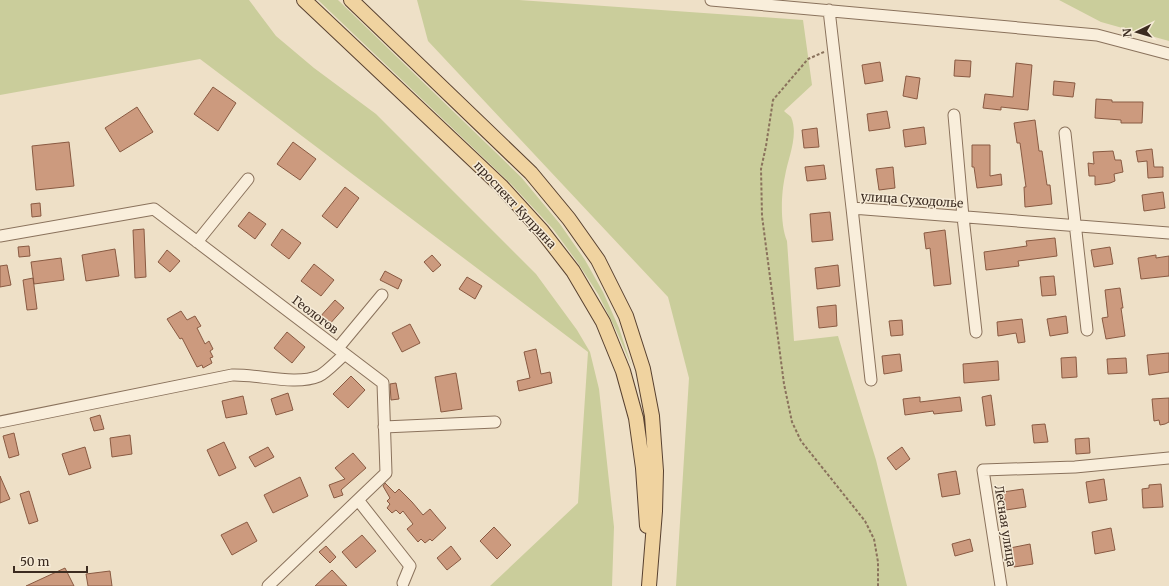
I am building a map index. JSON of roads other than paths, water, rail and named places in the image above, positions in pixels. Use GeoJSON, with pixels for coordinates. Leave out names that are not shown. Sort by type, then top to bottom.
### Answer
{"type":"FeatureCollection","features":[{"type":"Feature","properties":{"kind":"main road","name":"проспект Куприна"},"geometry":{"type":"LineString","coordinates":[[304,0],[501,186],[542,231],[573,271],[603,322],[623,370],[634,412],[643,468],[650,559]]}},
{"type":"Feature","properties":{"kind":"main road","name":"проспект Куприна"},"geometry":{"type":"LineString","coordinates":[[355,2],[531,173],[569,219],[598,260],[626,316],[643,368],[652,416],[656,471],[655,511],[649,586]]}},
{"type":"Feature","properties":{"kind":"street"},"geometry":{"type":"LineString","coordinates":[[711,0],[1097,35],[1169,54]]}},
{"type":"Feature","properties":{"kind":"street","name":"улица Суходолье"},"geometry":{"type":"LineString","coordinates":[[830,10],[852,208],[1169,232]]}},
{"type":"Feature","properties":{"kind":"street"},"geometry":{"type":"LineString","coordinates":[[954,115],[963,217],[976,332]]}},
{"type":"Feature","properties":{"kind":"street"},"geometry":{"type":"LineString","coordinates":[[1065,133],[1087,330]]}},
{"type":"Feature","properties":{"kind":"street"},"geometry":{"type":"LineString","coordinates":[[197,242],[248,179]]}},
{"type":"Feature","properties":{"kind":"street"},"geometry":{"type":"LineString","coordinates":[[852,208],[871,380]]}},
{"type":"Feature","properties":{"kind":"street","name":"Геологов"},"geometry":{"type":"LineString","coordinates":[[0,236],[154,209],[383,383],[386,473],[268,586]]}},
{"type":"Feature","properties":{"kind":"street"},"geometry":{"type":"LineString","coordinates":[[0,422],[232,375],[246,374],[299,380],[320,376],[341,351],[382,295]]}},
{"type":"Feature","properties":{"kind":"street"},"geometry":{"type":"LineString","coordinates":[[384,427],[495,422]]}},
{"type":"Feature","properties":{"kind":"street","name":"Лесная улица"},"geometry":{"type":"LineString","coordinates":[[1001,586],[983,470],[1075,467],[1169,458]]}},
{"type":"Feature","properties":{"kind":"street"},"geometry":{"type":"LineString","coordinates":[[358,500],[410,566],[403,583]]}}]}
